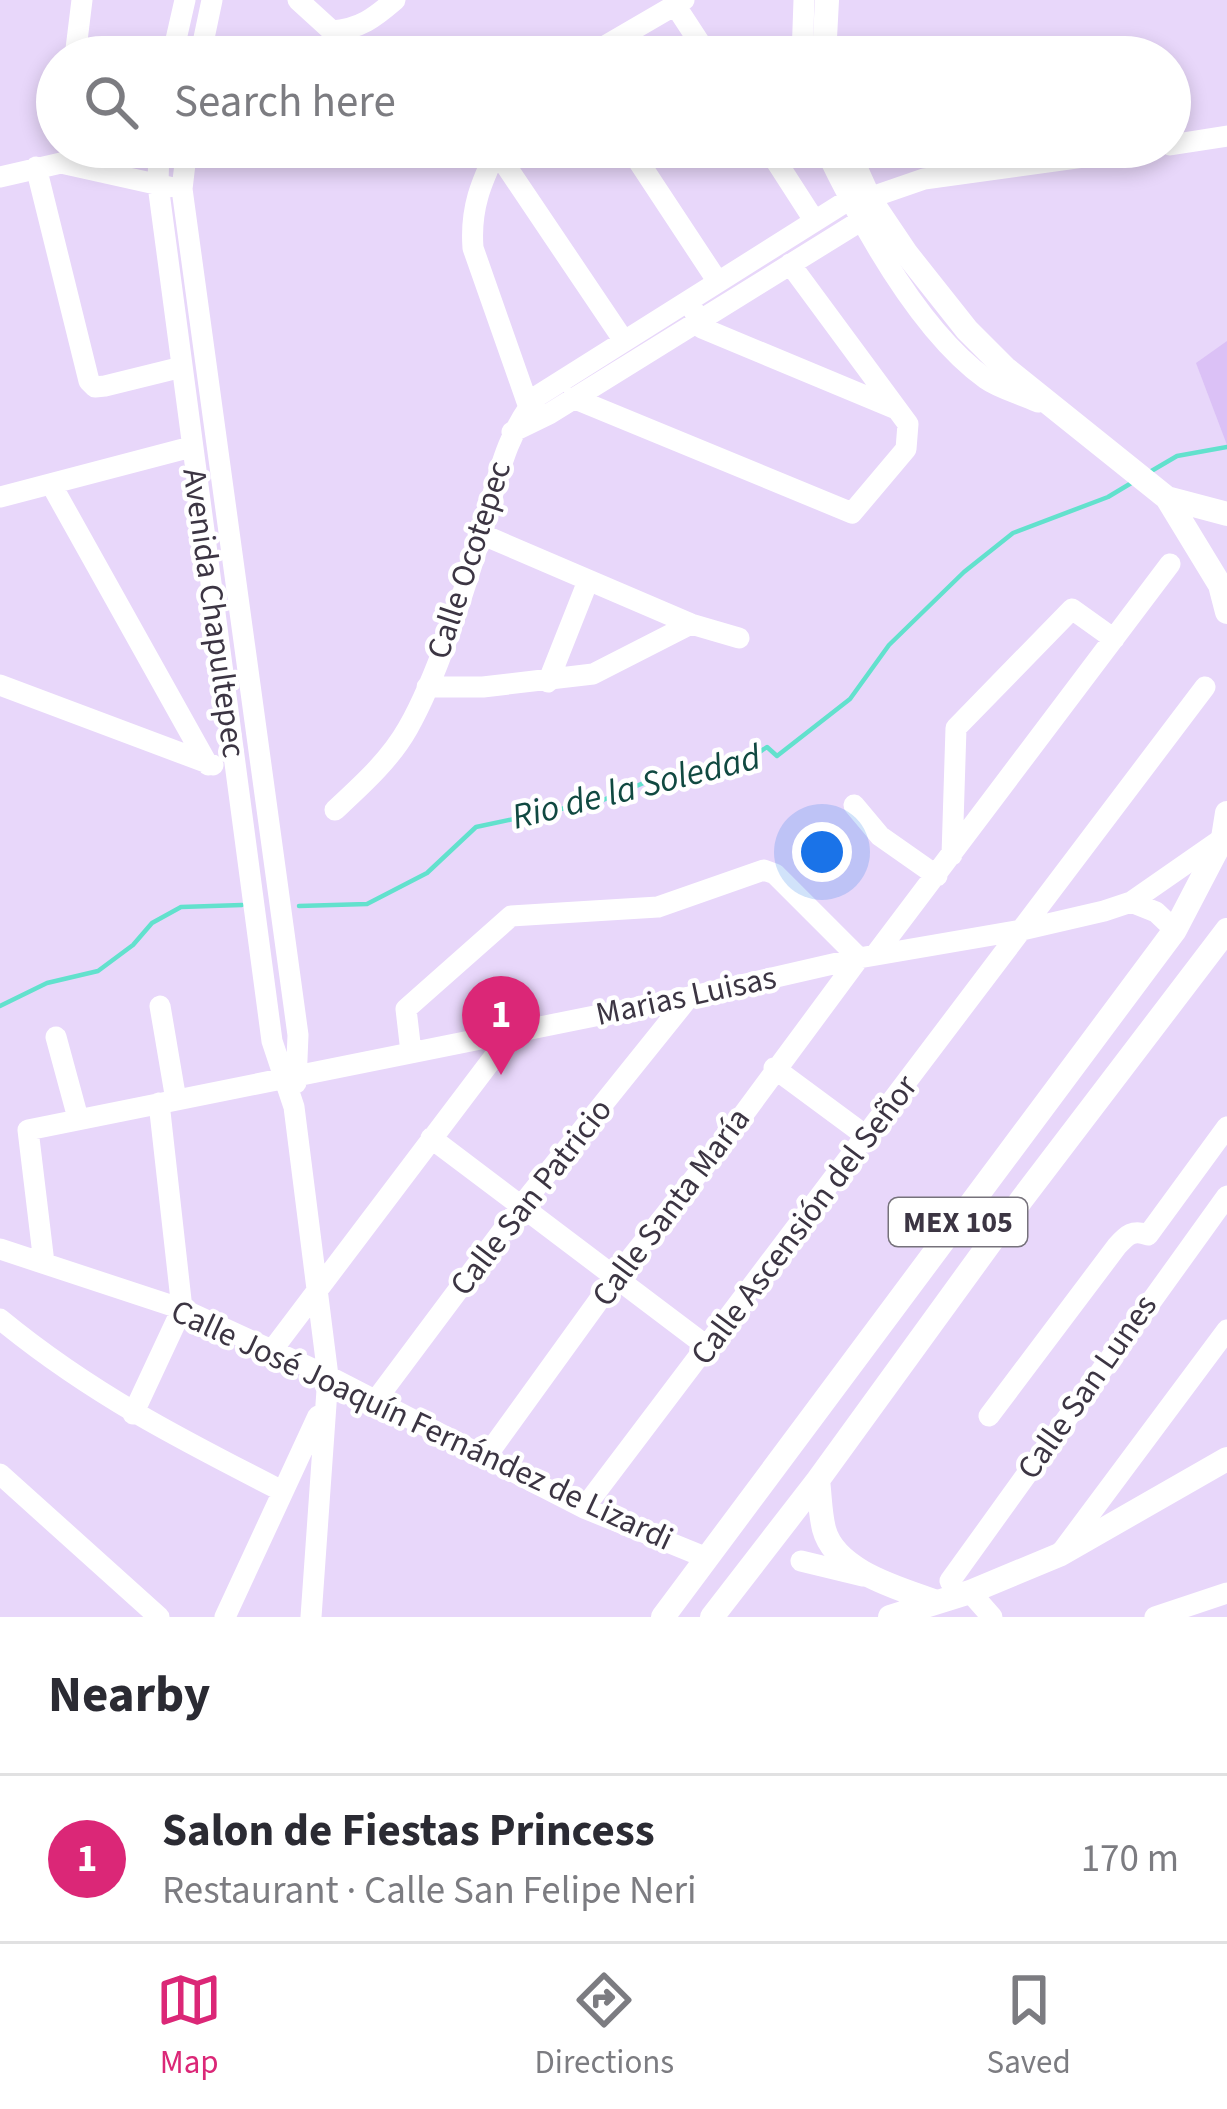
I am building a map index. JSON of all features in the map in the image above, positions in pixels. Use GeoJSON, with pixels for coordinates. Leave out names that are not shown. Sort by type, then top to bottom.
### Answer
{"type":"FeatureCollection","features":[{"type":"Feature","properties":{"kind":"main road"},"geometry":{"type":"LineString","coordinates":[[825,36],[827,0]]}},
{"type":"Feature","properties":{"kind":"main road"},"geometry":{"type":"LineString","coordinates":[[851,168],[860,206],[906,253],[967,330],[1086,435],[1161,493],[1220,585],[1227,611]]}},
{"type":"Feature","properties":{"kind":"main road"},"geometry":{"type":"LineString","coordinates":[[1161,493],[1227,514]]}},
{"type":"Feature","properties":{"kind":"main road","name":"MEX 105"},"geometry":{"type":"LineString","coordinates":[[663,1617],[1175,930],[1225,825]]}},
{"type":"Feature","properties":{"kind":"main road","name":"MEX 105"},"geometry":{"type":"LineString","coordinates":[[712,1617],[1227,930]]}},
{"type":"Feature","properties":{"kind":"main road"},"geometry":{"type":"LineString","coordinates":[[896,1616],[960,1586],[1059,1556],[1227,1460]]}},
{"type":"Feature","properties":{"kind":"main road"},"geometry":{"type":"LineString","coordinates":[[818,1480],[825,1534],[864,1576],[934,1601]]}},
{"type":"Feature","properties":{"kind":"street"},"geometry":{"type":"LineString","coordinates":[[78,36],[82,0]]}},
{"type":"Feature","properties":{"kind":"street"},"geometry":{"type":"LineString","coordinates":[[177,36],[185,0]]}},
{"type":"Feature","properties":{"kind":"street"},"geometry":{"type":"LineString","coordinates":[[204,36],[212,0]]}},
{"type":"Feature","properties":{"kind":"street"},"geometry":{"type":"LineString","coordinates":[[298,0],[332,31],[351,30],[370,21],[395,0]]}},
{"type":"Feature","properties":{"kind":"street"},"geometry":{"type":"LineString","coordinates":[[803,36],[804,0]]}},
{"type":"Feature","properties":{"kind":"street"},"geometry":{"type":"LineString","coordinates":[[622,36],[679,3],[697,36]]}},
{"type":"Feature","properties":{"kind":"street"},"geometry":{"type":"LineString","coordinates":[[1191,142],[1227,136]]}},
{"type":"Feature","properties":{"kind":"street"},"geometry":{"type":"LineString","coordinates":[[0,177],[36,167]]}},
{"type":"Feature","properties":{"kind":"street"},"geometry":{"type":"LineString","coordinates":[[36,168],[89,381],[95,387],[105,386],[182,367]]}},
{"type":"Feature","properties":{"kind":"street"},"geometry":{"type":"LineString","coordinates":[[104,168],[182,189]]}},
{"type":"Feature","properties":{"kind":"street","name":"Avenida Chapultepec"},"geometry":{"type":"LineString","coordinates":[[158,168],[191,447],[272,1041],[290,1075]]}},
{"type":"Feature","properties":{"kind":"street","name":"Avenida Chapultepec"},"geometry":{"type":"LineString","coordinates":[[184,168],[182,189],[298,1035],[290,1075]]}},
{"type":"Feature","properties":{"kind":"street"},"geometry":{"type":"LineString","coordinates":[[488,168],[476,192],[473,248],[531,414]]}},
{"type":"Feature","properties":{"kind":"street"},"geometry":{"type":"LineString","coordinates":[[510,168],[624,340]]}},
{"type":"Feature","properties":{"kind":"street"},"geometry":{"type":"LineString","coordinates":[[643,168],[718,281]]}},
{"type":"Feature","properties":{"kind":"street"},"geometry":{"type":"LineString","coordinates":[[781,168],[814,220]]}},
{"type":"Feature","properties":{"kind":"street"},"geometry":{"type":"LineString","coordinates":[[837,168],[860,206]]}},
{"type":"Feature","properties":{"kind":"street"},"geometry":{"type":"LineString","coordinates":[[947,176],[954,168]]}},
{"type":"Feature","properties":{"kind":"street"},"geometry":{"type":"LineString","coordinates":[[531,414],[573,398],[693,310],[718,281],[814,220],[924,179],[993,168]]}},
{"type":"Feature","properties":{"kind":"street"},"geometry":{"type":"LineString","coordinates":[[531,414],[538,395],[624,340],[790,264],[860,206]]}},
{"type":"Feature","properties":{"kind":"street"},"geometry":{"type":"LineString","coordinates":[[573,398],[852,513],[906,449],[908,424],[790,264]]}},
{"type":"Feature","properties":{"kind":"street"},"geometry":{"type":"LineString","coordinates":[[693,310],[702,328],[894,409]]}},
{"type":"Feature","properties":{"kind":"street","name":"Calle Ocotepec"},"geometry":{"type":"LineString","coordinates":[[335,810],[375,774],[407,729],[427,687],[512,432],[531,414]]}},
{"type":"Feature","properties":{"kind":"street"},"geometry":{"type":"LineString","coordinates":[[0,497],[191,447]]}},
{"type":"Feature","properties":{"kind":"street"},"geometry":{"type":"LineString","coordinates":[[51,484],[208,764]]}},
{"type":"Feature","properties":{"kind":"street"},"geometry":{"type":"LineString","coordinates":[[481,534],[691,624],[739,638]]}},
{"type":"Feature","properties":{"kind":"street","name":"Calle Santa María"},"geometry":{"type":"LineString","coordinates":[[485,1458],[774,1068],[937,877],[1170,564]]}},
{"type":"Feature","properties":{"kind":"street"},"geometry":{"type":"LineString","coordinates":[[548,682],[588,581]]}},
{"type":"Feature","properties":{"kind":"street"},"geometry":{"type":"LineString","coordinates":[[952,856],[956,728],[1072,609],[1114,639]]}},
{"type":"Feature","properties":{"kind":"street"},"geometry":{"type":"LineString","coordinates":[[427,687],[548,682],[593,674],[691,624]]}},
{"type":"Feature","properties":{"kind":"street"},"geometry":{"type":"LineString","coordinates":[[0,685],[208,764],[260,770]]}},
{"type":"Feature","properties":{"kind":"street","name":"Calle Ascensión del Señor"},"geometry":{"type":"LineString","coordinates":[[584,1508],[1205,687]]}},
{"type":"Feature","properties":{"kind":"street"},"geometry":{"type":"LineString","coordinates":[[854,805],[880,836],[937,877]]}},
{"type":"Feature","properties":{"kind":"street","name":"Marias Luisas"},"geometry":{"type":"LineString","coordinates":[[44,1263],[28,1130],[689,998],[867,956],[1022,930],[1131,902],[1225,825]]}},
{"type":"Feature","properties":{"kind":"street"},"geometry":{"type":"LineString","coordinates":[[412,1052],[406,1009],[511,916],[658,907],[764,870],[775,874],[867,956]]}},
{"type":"Feature","properties":{"kind":"street"},"geometry":{"type":"LineString","coordinates":[[1131,902],[1156,912],[1175,930]]}},
{"type":"Feature","properties":{"kind":"street","name":"Calle San Patricio"},"geometry":{"type":"LineString","coordinates":[[376,1400],[520,1206],[689,998]]}},
{"type":"Feature","properties":{"kind":"street"},"geometry":{"type":"LineString","coordinates":[[133,1414],[182,1309],[160,1006]]}},
{"type":"Feature","properties":{"kind":"street"},"geometry":{"type":"LineString","coordinates":[[273,1349],[512,1033]]}},
{"type":"Feature","properties":{"kind":"street"},"geometry":{"type":"LineString","coordinates":[[56,1037],[78,1118]]}},
{"type":"Feature","properties":{"kind":"street"},"geometry":{"type":"LineString","coordinates":[[774,1068],[866,1136]]}},
{"type":"Feature","properties":{"kind":"street"},"geometry":{"type":"LineString","coordinates":[[290,1075],[328,1376],[311,1617]]}},
{"type":"Feature","properties":{"kind":"street"},"geometry":{"type":"LineString","coordinates":[[1148,1235],[1227,1127]]}},
{"type":"Feature","properties":{"kind":"street"},"geometry":{"type":"LineString","coordinates":[[430,1138],[709,1348]]}},
{"type":"Feature","properties":{"kind":"street","name":"Calle San Lunes"},"geometry":{"type":"LineString","coordinates":[[960,1586],[1179,1259],[1227,1196]]}},
{"type":"Feature","properties":{"kind":"street"},"geometry":{"type":"LineString","coordinates":[[989,1416],[1127,1235],[1138,1231],[1148,1235],[1179,1259]]}},
{"type":"Feature","properties":{"kind":"street","name":"Calle José Joaquín Fernández de Lizardi"},"geometry":{"type":"LineString","coordinates":[[0,1250],[182,1309],[328,1376],[584,1508],[707,1558]]}},
{"type":"Feature","properties":{"kind":"street"},"geometry":{"type":"LineString","coordinates":[[0,1319],[51,1361],[133,1414],[283,1492]]}},
{"type":"Feature","properties":{"kind":"street"},"geometry":{"type":"LineString","coordinates":[[1059,1556],[1227,1330]]}},
{"type":"Feature","properties":{"kind":"street"},"geometry":{"type":"LineString","coordinates":[[225,1617],[324,1404]]}},
{"type":"Feature","properties":{"kind":"street"},"geometry":{"type":"LineString","coordinates":[[0,1474],[159,1617]]}},
{"type":"Feature","properties":{"kind":"street"},"geometry":{"type":"LineString","coordinates":[[801,1561],[864,1576]]}},
{"type":"Feature","properties":{"kind":"street"},"geometry":{"type":"LineString","coordinates":[[960,1586],[992,1617]]}},
{"type":"Feature","properties":{"kind":"street"},"geometry":{"type":"LineString","coordinates":[[1155,1617],[1217,1604]]}},
{"type":"Feature","properties":{"kind":"shaded area"},"geometry":{"type":"Polygon","coordinates":[[[1227,341],[1227,445],[1196,363],[1227,341]]]}},
{"type":"Feature","properties":{"kind":"waterway"},"geometry":{"type":"LineString","coordinates":[[1148,473],[1177,456],[1227,447]]}},
{"type":"Feature","properties":{"kind":"waterway","name":"Rio de la Soledad"},"geometry":{"type":"LineString","coordinates":[[299,906],[367,904],[427,873],[476,827],[603,800],[665,774],[737,767],[767,747],[777,756],[850,699],[889,645],[964,572],[1013,533],[1108,497],[1133,482]]}},
{"type":"Feature","properties":{"kind":"waterway"},"geometry":{"type":"LineString","coordinates":[[0,1006],[47,983],[98,971],[133,945],[152,923],[181,907],[242,905]]}},
{"type":"Feature","properties":{"kind":"place","name":"Salon de Fiestas Princess"},"geometry":{"type":"Point","coordinates":[501,1075]}}]}
